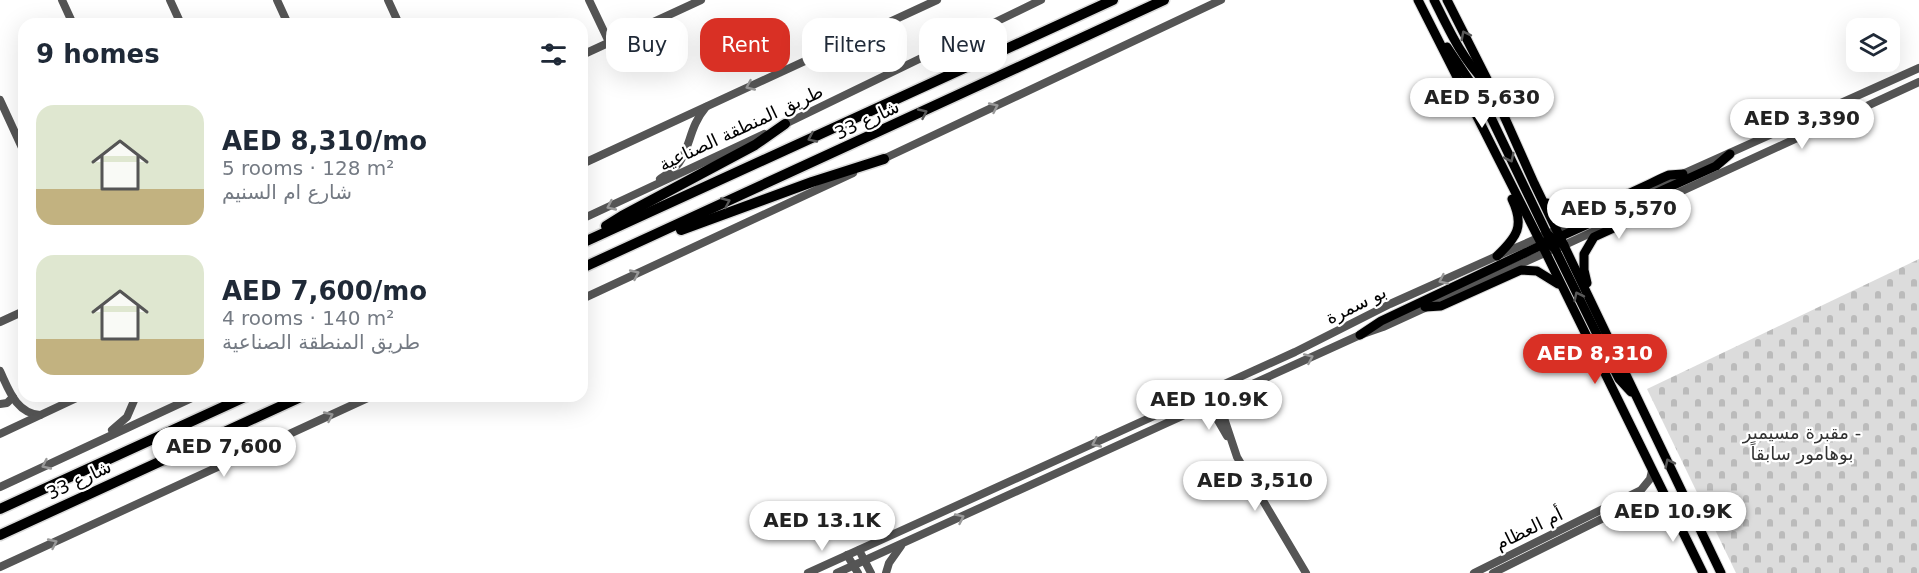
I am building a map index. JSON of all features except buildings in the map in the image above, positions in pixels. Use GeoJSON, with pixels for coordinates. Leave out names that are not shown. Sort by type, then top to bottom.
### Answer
{"type":"FeatureCollection","features":[{"type":"Feature","properties":{"kind":"highway","name":"شارع 33"},"geometry":{"type":"LineString","coordinates":[[588,240],[1113,0]]}},
{"type":"Feature","properties":{"kind":"highway","name":"شارع 33"},"geometry":{"type":"LineString","coordinates":[[588,265],[1164,0]]}},
{"type":"Feature","properties":{"kind":"highway"},"geometry":{"type":"LineString","coordinates":[[588,240],[622,216],[755,145],[785,124]]}},
{"type":"Feature","properties":{"kind":"highway"},"geometry":{"type":"LineString","coordinates":[[635,244],[884,159]]}},
{"type":"Feature","properties":{"kind":"highway","name":"شارع 33"},"geometry":{"type":"LineString","coordinates":[[0,507],[234,402]]}},
{"type":"Feature","properties":{"kind":"highway","name":"شارع 33"},"geometry":{"type":"LineString","coordinates":[[3,534],[290,402]]}},
{"type":"Feature","properties":{"kind":"main road"},"geometry":{"type":"LineString","coordinates":[[1418,0],[1494,150],[1592,302],[1721,573]]}},
{"type":"Feature","properties":{"kind":"main road"},"geometry":{"type":"LineString","coordinates":[[1434,0],[1470,66],[1492,89]]}},
{"type":"Feature","properties":{"kind":"main road"},"geometry":{"type":"LineString","coordinates":[[1449,2],[1492,89],[1534,183],[1562,287],[1703,573]]}},
{"type":"Feature","properties":{"kind":"main road"},"geometry":{"type":"LineString","coordinates":[[1427,18],[1483,101],[1619,379],[1639,400]]}},
{"type":"Feature","properties":{"kind":"main road"},"geometry":{"type":"LineString","coordinates":[[1494,150],[1499,172],[1516,207],[1520,225],[1512,241],[1497,256]]}},
{"type":"Feature","properties":{"kind":"main road"},"geometry":{"type":"LineString","coordinates":[[1360,334],[1381,321],[1716,166],[1730,154]]}},
{"type":"Feature","properties":{"kind":"main road"},"geometry":{"type":"LineString","coordinates":[[1534,183],[1548,205],[1556,211],[1569,214],[1581,213],[1669,175],[1683,174]]}},
{"type":"Feature","properties":{"kind":"main road"},"geometry":{"type":"LineString","coordinates":[[1592,302],[1583,261],[1589,243],[1599,234],[1662,206],[1674,195]]}},
{"type":"Feature","properties":{"kind":"main road"},"geometry":{"type":"LineString","coordinates":[[1425,307],[1441,306],[1521,270],[1537,271],[1562,287]]}},
{"type":"Feature","properties":{"kind":"street"},"geometry":{"type":"LineString","coordinates":[[62,0],[70,18]]}},
{"type":"Feature","properties":{"kind":"street"},"geometry":{"type":"LineString","coordinates":[[170,0],[178,18]]}},
{"type":"Feature","properties":{"kind":"street"},"geometry":{"type":"LineString","coordinates":[[277,0],[285,18]]}},
{"type":"Feature","properties":{"kind":"street"},"geometry":{"type":"LineString","coordinates":[[388,0],[396,18]]}},
{"type":"Feature","properties":{"kind":"street"},"geometry":{"type":"LineString","coordinates":[[589,0],[606,36]]}},
{"type":"Feature","properties":{"kind":"street"},"geometry":{"type":"LineString","coordinates":[[662,18],[701,0]]}},
{"type":"Feature","properties":{"kind":"street","name":"طريق المنطقة الصناعية"},"geometry":{"type":"LineString","coordinates":[[588,161],[937,0]]}},
{"type":"Feature","properties":{"kind":"street","name":"طريق المنطقة الصناعية"},"geometry":{"type":"LineString","coordinates":[[588,216],[1041,0]]}},
{"type":"Feature","properties":{"kind":"street"},"geometry":{"type":"LineString","coordinates":[[588,296],[1221,0]]}},
{"type":"Feature","properties":{"kind":"street"},"geometry":{"type":"LineString","coordinates":[[588,52],[606,43]]}},
{"type":"Feature","properties":{"kind":"street","name":"بو سمرة"},"geometry":{"type":"LineString","coordinates":[[837,573],[856,569],[864,561],[1360,334],[1383,327],[1683,174],[1919,68]]}},
{"type":"Feature","properties":{"kind":"street","name":"بو سمرة"},"geometry":{"type":"LineString","coordinates":[[808,573],[1295,351],[1390,304],[1497,256],[1551,241],[1674,195],[1919,82]]}},
{"type":"Feature","properties":{"kind":"street"},"geometry":{"type":"LineString","coordinates":[[0,100],[18,139]]}},
{"type":"Feature","properties":{"kind":"street"},"geometry":{"type":"LineString","coordinates":[[639,193],[673,170],[680,161],[692,129],[709,104]]}},
{"type":"Feature","properties":{"kind":"street"},"geometry":{"type":"LineString","coordinates":[[0,322],[18,314]]}},
{"type":"Feature","properties":{"kind":"street"},"geometry":{"type":"LineString","coordinates":[[0,371],[21,408],[42,415]]}},
{"type":"Feature","properties":{"kind":"street"},"geometry":{"type":"LineString","coordinates":[[1227,395],[1222,412],[1237,457],[1306,573]]}},
{"type":"Feature","properties":{"kind":"street"},"geometry":{"type":"LineString","coordinates":[[0,404],[7,403],[13,397]]}},
{"type":"Feature","properties":{"kind":"street"},"geometry":{"type":"LineString","coordinates":[[0,434],[69,402]]}},
{"type":"Feature","properties":{"kind":"street"},"geometry":{"type":"LineString","coordinates":[[87,446],[123,422],[130,413],[134,402]]}},
{"type":"Feature","properties":{"kind":"street"},"geometry":{"type":"LineString","coordinates":[[2,486],[183,402]]}},
{"type":"Feature","properties":{"kind":"street"},"geometry":{"type":"LineString","coordinates":[[0,567],[359,402]]}},
{"type":"Feature","properties":{"kind":"street"},"geometry":{"type":"LineString","coordinates":[[1200,408],[1216,417],[1230,439]]}},
{"type":"Feature","properties":{"kind":"street","name":"أم العظام"},"geometry":{"type":"LineString","coordinates":[[1474,573],[1641,490],[1650,479],[1652,471]]}},
{"type":"Feature","properties":{"kind":"street","name":"أم العظام"},"geometry":{"type":"LineString","coordinates":[[1493,573],[1644,498],[1654,497],[1667,501]]}},
{"type":"Feature","properties":{"kind":"street"},"geometry":{"type":"LineString","coordinates":[[886,573],[894,554],[906,542]]}},
{"type":"Feature","properties":{"kind":"street"},"geometry":{"type":"LineString","coordinates":[[858,550],[871,573]]}},
{"type":"Feature","properties":{"kind":"street"},"geometry":{"type":"LineString","coordinates":[[847,555],[856,569]]}},
{"type":"Feature","properties":{"kind":"green space","name":"مقبرة مسيمير - بوهامور سابقاً"},"geometry":{"type":"Polygon","coordinates":[[[1919,259],[1919,573],[1736,573],[1647,389],[1919,259]]]}}]}
